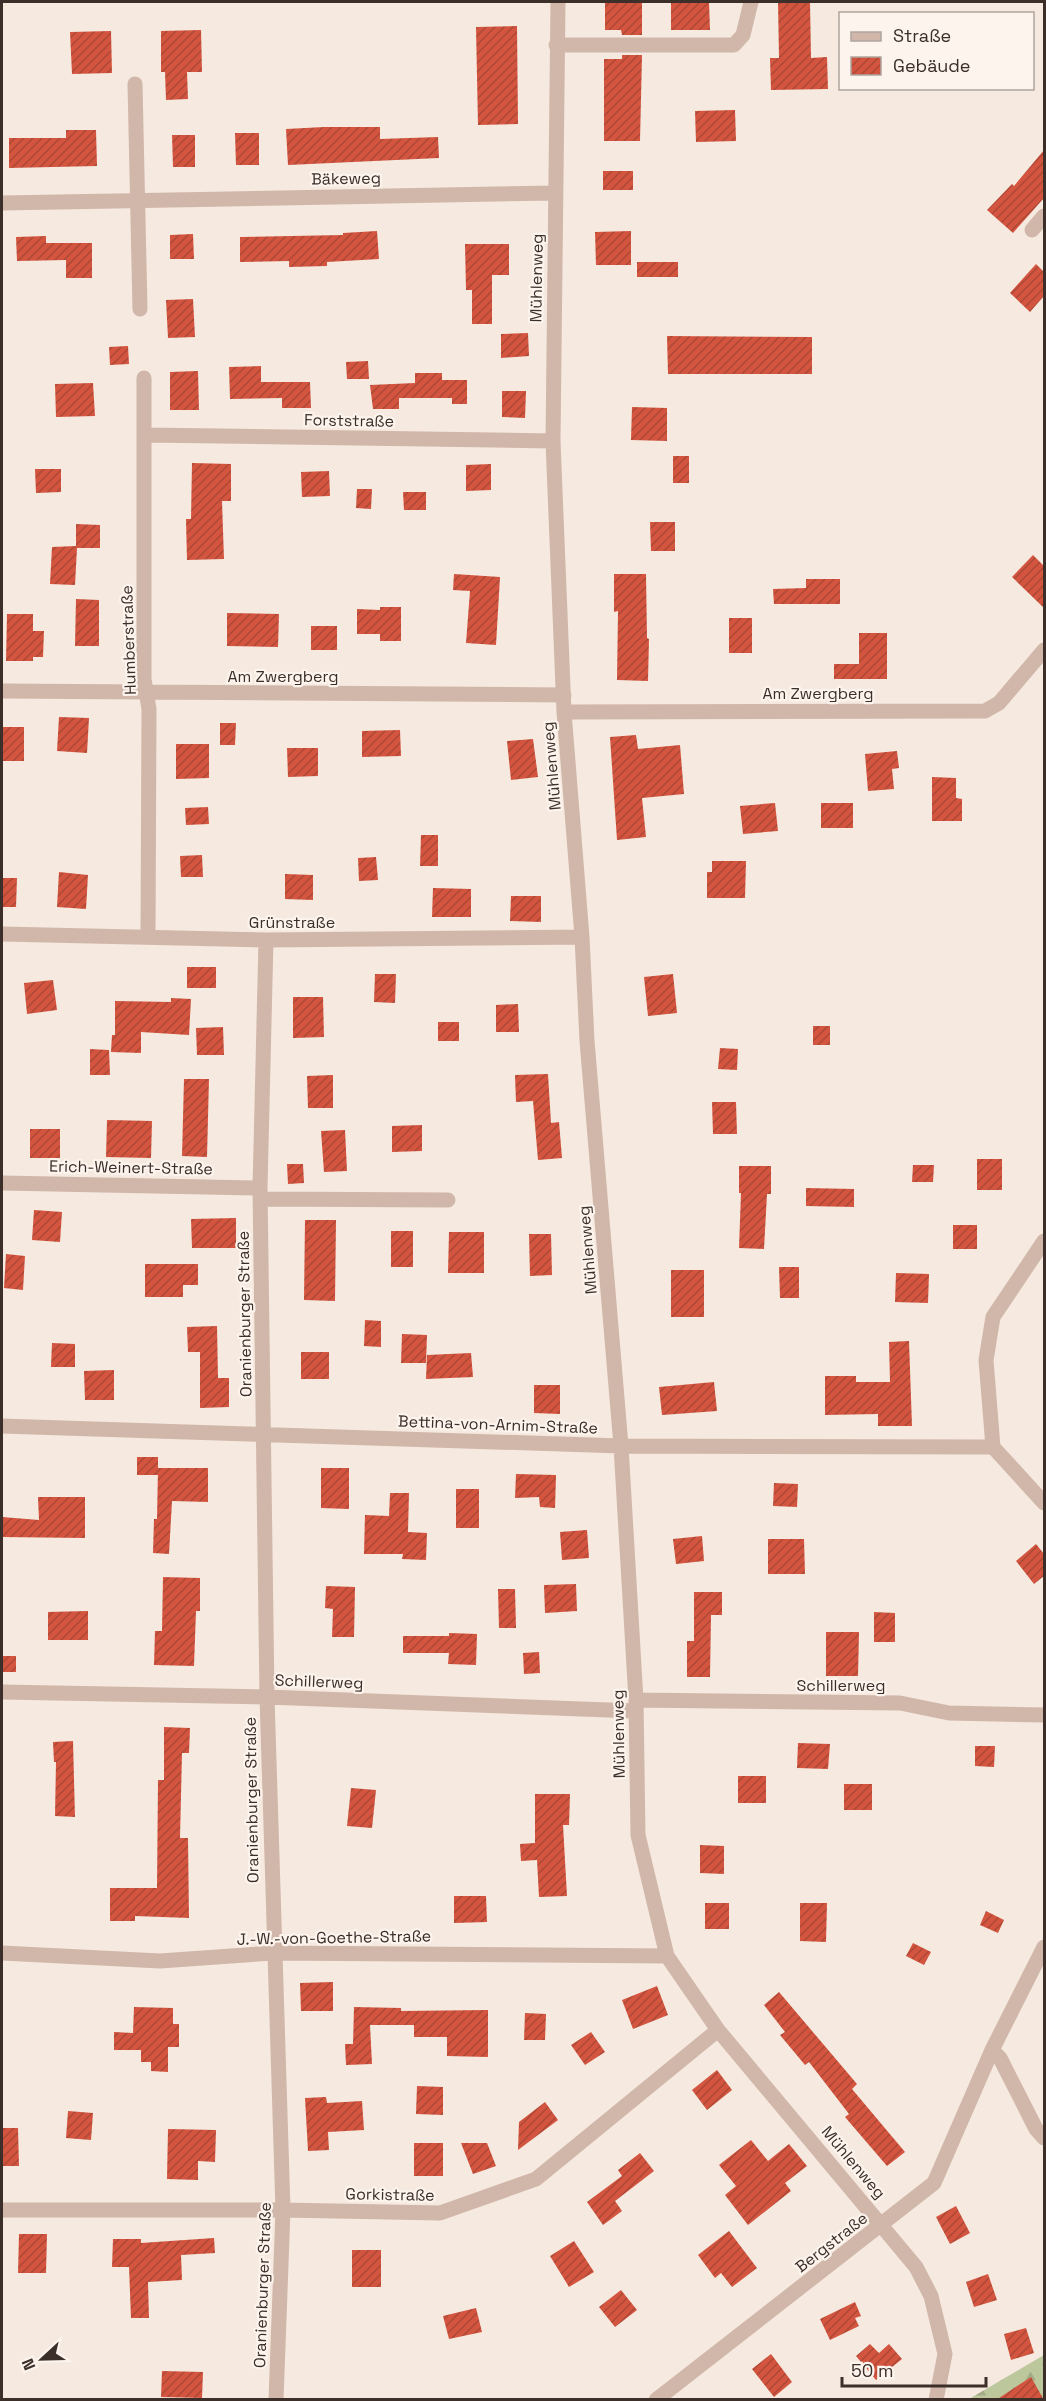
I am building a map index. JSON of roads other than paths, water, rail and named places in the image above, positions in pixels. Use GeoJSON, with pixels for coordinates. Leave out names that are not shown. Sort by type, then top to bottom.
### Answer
{"type":"FeatureCollection","features":[{"type":"Feature","properties":{"kind":"street","name":"Mühlenweg"},"geometry":{"type":"LineString","coordinates":[[558,2],[553,441],[564,712],[582,938],[587,1041],[621,1446],[636,1706],[638,1835],[667,1956],[718,2030],[883,2224],[916,2267],[932,2296],[945,2354],[936,2400]]}},
{"type":"Feature","properties":{"kind":"street"},"geometry":{"type":"LineString","coordinates":[[556,45],[734,45],[743,35],[751,2]]}},
{"type":"Feature","properties":{"kind":"street"},"geometry":{"type":"LineString","coordinates":[[135,84],[140,309]]}},
{"type":"Feature","properties":{"kind":"street","name":"Bäkeweg"},"geometry":{"type":"LineString","coordinates":[[2,203],[555,193]]}},
{"type":"Feature","properties":{"kind":"street"},"geometry":{"type":"LineString","coordinates":[[1032,230],[1044,216]]}},
{"type":"Feature","properties":{"kind":"street","name":"Humberstraße"},"geometry":{"type":"LineString","coordinates":[[144,378],[146,435],[144,679],[149,709],[147,936]]}},
{"type":"Feature","properties":{"kind":"street","name":"Forststraße"},"geometry":{"type":"LineString","coordinates":[[146,435],[553,441]]}},
{"type":"Feature","properties":{"kind":"street","name":"Am Zwergberg"},"geometry":{"type":"LineString","coordinates":[[564,712],[985,711],[999,703],[1044,650]]}},
{"type":"Feature","properties":{"kind":"street","name":"Am Zwergberg"},"geometry":{"type":"LineString","coordinates":[[2,691],[147,694],[564,695]]}},
{"type":"Feature","properties":{"kind":"street","name":"Grünstraße"},"geometry":{"type":"LineString","coordinates":[[2,934],[266,940],[582,938]]}},
{"type":"Feature","properties":{"kind":"street","name":"Oranienburger Straße"},"geometry":{"type":"LineString","coordinates":[[266,940],[260,1193],[263,1436],[273,1953],[283,2210],[276,2400]]}},
{"type":"Feature","properties":{"kind":"street","name":"Erich-Weinert-Straße"},"geometry":{"type":"LineString","coordinates":[[2,1182],[260,1193]]}},
{"type":"Feature","properties":{"kind":"street"},"geometry":{"type":"LineString","coordinates":[[260,1193],[448,1200]]}},
{"type":"Feature","properties":{"kind":"street"},"geometry":{"type":"LineString","coordinates":[[1044,1241],[993,1317],[986,1360],[993,1447],[1044,1503]]}},
{"type":"Feature","properties":{"kind":"street","name":"Bettina-von-Arnim-Straße"},"geometry":{"type":"LineString","coordinates":[[2,1426],[621,1446],[993,1447]]}},
{"type":"Feature","properties":{"kind":"street","name":"Schillerweg"},"geometry":{"type":"LineString","coordinates":[[2,1692],[636,1706],[900,1703],[949,1713],[1044,1715]]}},
{"type":"Feature","properties":{"kind":"street","name":"Bergstraße"},"geometry":{"type":"LineString","coordinates":[[656,2400],[934,2183],[992,2050],[1044,1947]]}},
{"type":"Feature","properties":{"kind":"street","name":"J.-W.-von-Goethe-Straße"},"geometry":{"type":"LineString","coordinates":[[2,1953],[159,1961],[273,1953],[667,1956]]}},
{"type":"Feature","properties":{"kind":"street","name":"Gorkistraße"},"geometry":{"type":"LineString","coordinates":[[2,2210],[283,2210],[440,2213],[536,2179],[718,2030]]}},
{"type":"Feature","properties":{"kind":"street"},"geometry":{"type":"LineString","coordinates":[[992,2050],[1000,2058],[1036,2128],[1044,2138]]}}]}
